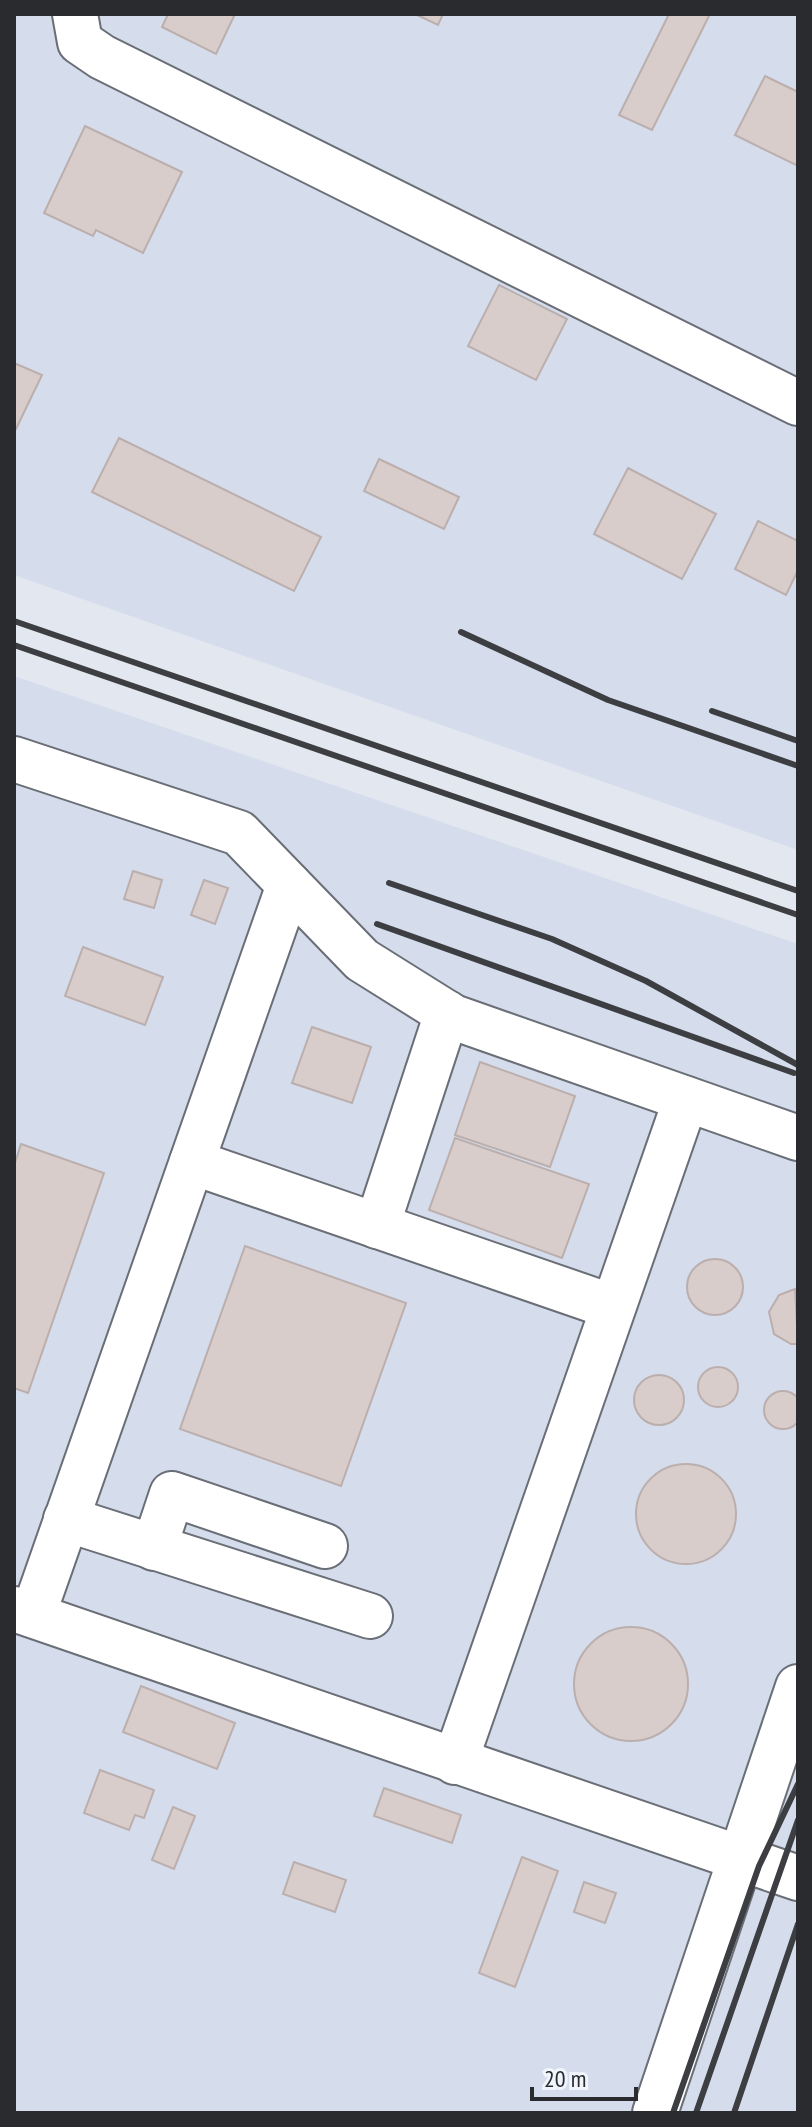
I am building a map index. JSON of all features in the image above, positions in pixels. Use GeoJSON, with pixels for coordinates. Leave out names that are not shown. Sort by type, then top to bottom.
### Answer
{"type":"FeatureCollection","features":[{"type":"Feature","properties":{"kind":"lane"},"geometry":{"type":"LineString","coordinates":[[75,14],[80,42],[102,57],[798,403]]}},
{"type":"Feature","properties":{"kind":"lane"},"geometry":{"type":"LineString","coordinates":[[14,759],[239,833],[362,960],[447,1013],[798,1138]]}},
{"type":"Feature","properties":{"kind":"lane"},"geometry":{"type":"LineString","coordinates":[[289,885],[66,1519],[24,1612],[798,1878]]}},
{"type":"Feature","properties":{"kind":"lane"},"geometry":{"type":"LineString","coordinates":[[377,1226],[447,1013]]}},
{"type":"Feature","properties":{"kind":"lane"},"geometry":{"type":"LineString","coordinates":[[455,1762],[686,1099]]}},
{"type":"Feature","properties":{"kind":"lane"},"geometry":{"type":"LineString","coordinates":[[192,1162],[613,1307]]}},
{"type":"Feature","properties":{"kind":"lane"},"geometry":{"type":"LineString","coordinates":[[154,1548],[172,1494],[325,1546]]}},
{"type":"Feature","properties":{"kind":"lane"},"geometry":{"type":"LineString","coordinates":[[66,1519],[370,1616]]}},
{"type":"Feature","properties":{"kind":"lane"},"geometry":{"type":"LineString","coordinates":[[655,2113],[798,1687]]}},
{"type":"Feature","properties":{"kind":"shaded area"},"geometry":{"type":"Polygon","coordinates":[[[14,14],[798,14],[798,850],[14,575],[14,14]]]}},
{"type":"Feature","properties":{"kind":"shaded area"},"geometry":{"type":"Polygon","coordinates":[[[14,676],[798,944],[798,2113],[14,2113],[14,676]]]}},
{"type":"Feature","properties":{"kind":"building"},"geometry":{"type":"Polygon","coordinates":[[[168,14],[235,14],[216,54],[162,27],[168,14]]]}},
{"type":"Feature","properties":{"kind":"building"},"geometry":{"type":"Polygon","coordinates":[[[415,14],[443,14],[438,25],[415,14]]]}},
{"type":"Feature","properties":{"kind":"building"},"geometry":{"type":"Polygon","coordinates":[[[669,14],[710,14],[652,130],[619,115],[669,14]]]}},
{"type":"Feature","properties":{"kind":"building"},"geometry":{"type":"Polygon","coordinates":[[[765,76],[798,92],[798,166],[735,135],[765,76]]]}},
{"type":"Feature","properties":{"kind":"building"},"geometry":{"type":"Polygon","coordinates":[[[85,126],[182,172],[143,253],[96,230],[93,236],[44,213],[85,126]]]}},
{"type":"Feature","properties":{"kind":"building"},"geometry":{"type":"Polygon","coordinates":[[[499,285],[567,319],[536,380],[468,346],[499,285]]]}},
{"type":"Feature","properties":{"kind":"building"},"geometry":{"type":"Polygon","coordinates":[[[14,363],[42,375],[14,433],[14,363]]]}},
{"type":"Feature","properties":{"kind":"building"},"geometry":{"type":"Polygon","coordinates":[[[119,438],[321,537],[294,591],[92,492],[119,438]]]}},
{"type":"Feature","properties":{"kind":"building"},"geometry":{"type":"Polygon","coordinates":[[[379,459],[459,497],[444,529],[364,491],[379,459]]]}},
{"type":"Feature","properties":{"kind":"building"},"geometry":{"type":"Polygon","coordinates":[[[628,468],[716,514],[682,579],[594,534],[628,468]]]}},
{"type":"Feature","properties":{"kind":"building"},"geometry":{"type":"Polygon","coordinates":[[[758,521],[798,541],[798,570],[786,595],[735,569],[758,521]]]}},
{"type":"Feature","properties":{"kind":"building"},"geometry":{"type":"Polygon","coordinates":[[[133,871],[162,880],[154,908],[124,899],[133,871]]]}},
{"type":"Feature","properties":{"kind":"building"},"geometry":{"type":"Polygon","coordinates":[[[204,880],[228,888],[215,924],[191,915],[204,880]]]}},
{"type":"Feature","properties":{"kind":"building"},"geometry":{"type":"Polygon","coordinates":[[[83,947],[163,977],[145,1025],[65,996],[83,947]]]}},
{"type":"Feature","properties":{"kind":"building"},"geometry":{"type":"Polygon","coordinates":[[[312,1027],[371,1047],[352,1103],[292,1083],[312,1027]]]}},
{"type":"Feature","properties":{"kind":"building"},"geometry":{"type":"Polygon","coordinates":[[[480,1062],[575,1096],[550,1167],[455,1135],[480,1062]]]}},
{"type":"Feature","properties":{"kind":"building"},"geometry":{"type":"Polygon","coordinates":[[[455,1138],[589,1184],[562,1258],[429,1210],[455,1138]]]}},
{"type":"Feature","properties":{"kind":"building"},"geometry":{"type":"Polygon","coordinates":[[[21,1144],[104,1173],[28,1393],[14,1388],[14,1166],[21,1144]]]}},
{"type":"Feature","properties":{"kind":"building"},"geometry":{"type":"Polygon","coordinates":[[[245,1246],[406,1303],[341,1486],[180,1429],[245,1246]]]}},
{"type":"Feature","properties":{"kind":"building"},"geometry":{"type":"Polygon","coordinates":[[[715,1259],[735,1267],[743,1287],[735,1307],[715,1315],[695,1307],[687,1287],[695,1267],[715,1259]]]}},
{"type":"Feature","properties":{"kind":"building"},"geometry":{"type":"Polygon","coordinates":[[[795,1289],[798,1344],[791,1344],[774,1334],[769,1312],[779,1295],[795,1289]]]}},
{"type":"Feature","properties":{"kind":"building"},"geometry":{"type":"Polygon","coordinates":[[[718,1367],[732,1373],[738,1387],[732,1401],[718,1407],[704,1401],[698,1387],[704,1373],[718,1367]]]}},
{"type":"Feature","properties":{"kind":"building"},"geometry":{"type":"Polygon","coordinates":[[[659,1375],[677,1382],[684,1400],[677,1418],[659,1425],[641,1418],[634,1400],[641,1382],[659,1375]]]}},
{"type":"Feature","properties":{"kind":"building"},"geometry":{"type":"Polygon","coordinates":[[[783,1391],[796,1397],[802,1410],[796,1423],[783,1429],[770,1423],[764,1410],[770,1397],[783,1391]]]}},
{"type":"Feature","properties":{"kind":"building"},"geometry":{"type":"Polygon","coordinates":[[[686,1464],[705,1468],[722,1478],[732,1495],[736,1514],[732,1533],[722,1550],[705,1560],[686,1564],[667,1560],[650,1550],[640,1533],[636,1514],[640,1495],[650,1478],[667,1468],[686,1464]]]}},
{"type":"Feature","properties":{"kind":"building"},"geometry":{"type":"Polygon","coordinates":[[[631,1627],[653,1631],[671,1644],[684,1662],[688,1684],[684,1706],[671,1724],[653,1737],[631,1741],[609,1737],[591,1724],[578,1706],[574,1684],[578,1662],[591,1644],[609,1631],[631,1627]]]}},
{"type":"Feature","properties":{"kind":"building"},"geometry":{"type":"Polygon","coordinates":[[[141,1686],[235,1723],[217,1769],[123,1732],[141,1686]]]}},
{"type":"Feature","properties":{"kind":"building"},"geometry":{"type":"Polygon","coordinates":[[[100,1770],[154,1790],[144,1818],[135,1815],[129,1830],[84,1813],[100,1770]]]}},
{"type":"Feature","properties":{"kind":"building"},"geometry":{"type":"Polygon","coordinates":[[[384,1788],[461,1815],[452,1843],[374,1816],[384,1788]]]}},
{"type":"Feature","properties":{"kind":"building"},"geometry":{"type":"Polygon","coordinates":[[[173,1807],[195,1816],[174,1869],[152,1860],[173,1807]]]}},
{"type":"Feature","properties":{"kind":"building"},"geometry":{"type":"Polygon","coordinates":[[[522,1857],[558,1871],[515,1987],[479,1973],[522,1857]]]}},
{"type":"Feature","properties":{"kind":"building"},"geometry":{"type":"Polygon","coordinates":[[[294,1862],[346,1880],[335,1912],[283,1894],[294,1862]]]}},
{"type":"Feature","properties":{"kind":"building"},"geometry":{"type":"Polygon","coordinates":[[[584,1882],[616,1893],[605,1923],[574,1912],[584,1882]]]}},
{"type":"Feature","properties":{"kind":"railway"},"geometry":{"type":"LineString","coordinates":[[14,621],[798,891]]}},
{"type":"Feature","properties":{"kind":"railway"},"geometry":{"type":"LineString","coordinates":[[461,632],[608,700],[798,766]]}},
{"type":"Feature","properties":{"kind":"railway"},"geometry":{"type":"LineString","coordinates":[[14,645],[798,915]]}},
{"type":"Feature","properties":{"kind":"railway"},"geometry":{"type":"LineString","coordinates":[[712,711],[798,741]]}},
{"type":"Feature","properties":{"kind":"railway"},"geometry":{"type":"LineString","coordinates":[[389,883],[552,939],[646,981],[798,1065]]}},
{"type":"Feature","properties":{"kind":"railway"},"geometry":{"type":"LineString","coordinates":[[377,924],[794,1073]]}},
{"type":"Feature","properties":{"kind":"railway"},"geometry":{"type":"LineString","coordinates":[[673,2113],[759,1866],[798,1784]]}},
{"type":"Feature","properties":{"kind":"railway"},"geometry":{"type":"LineString","coordinates":[[696,2113],[798,1820]]}},
{"type":"Feature","properties":{"kind":"railway"},"geometry":{"type":"LineString","coordinates":[[734,2113],[798,1924]]}}]}
